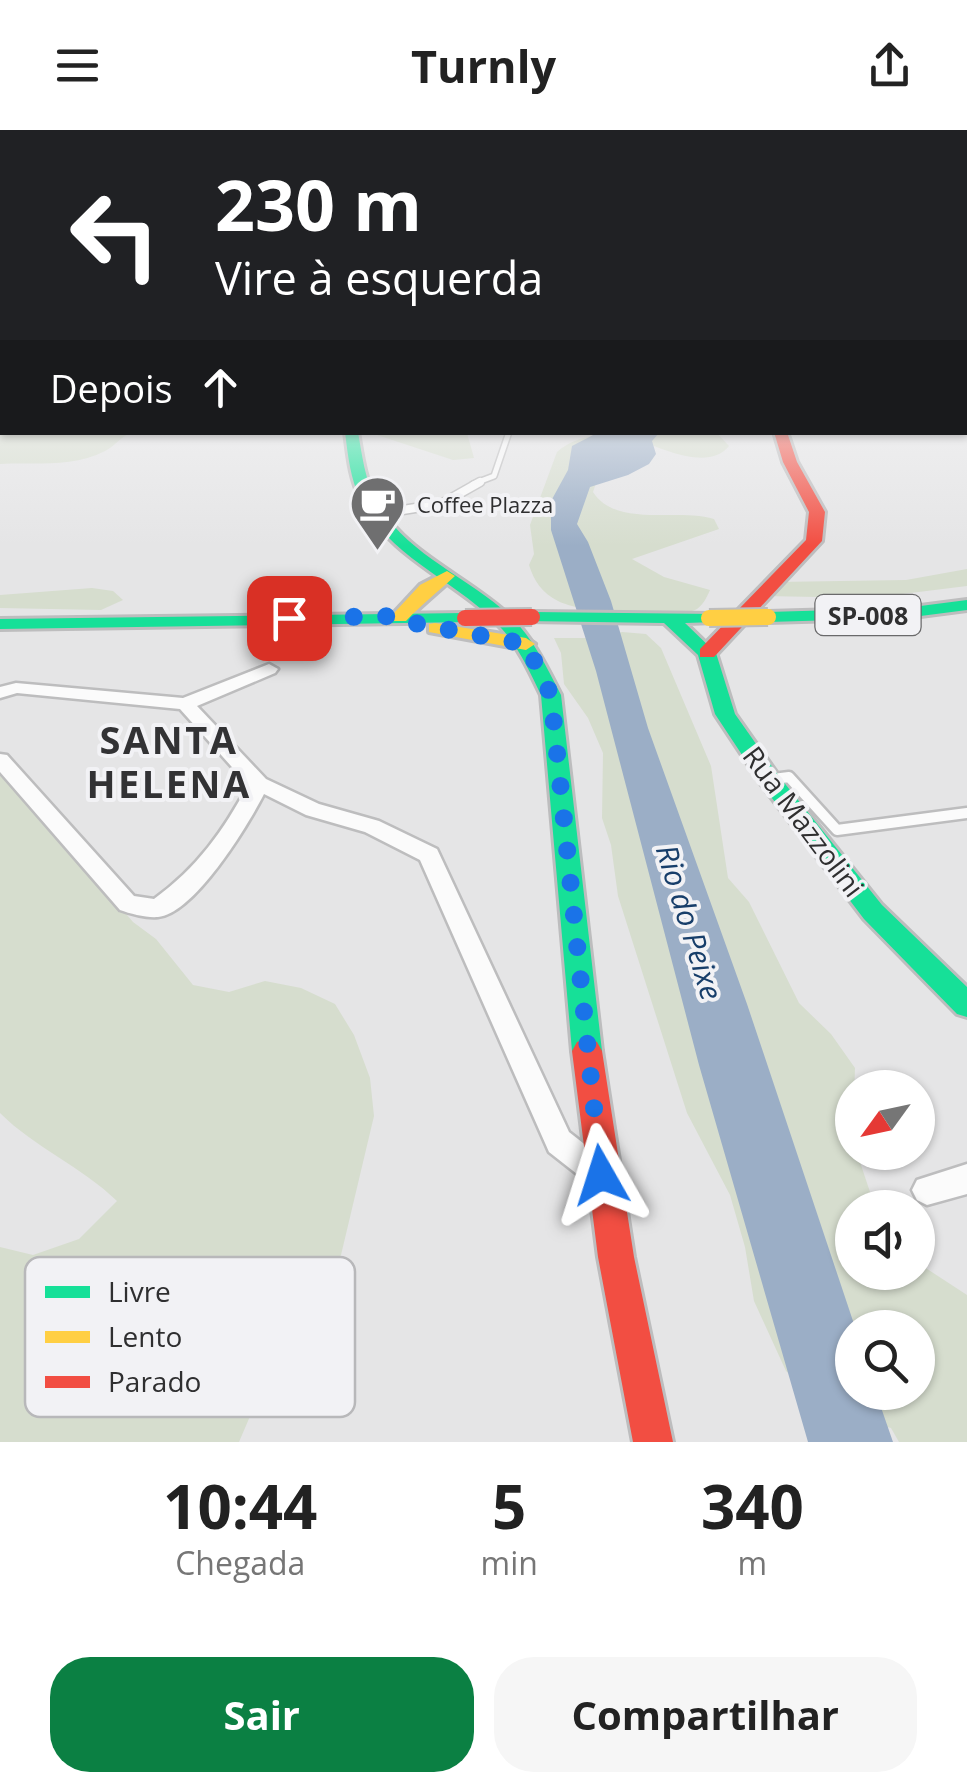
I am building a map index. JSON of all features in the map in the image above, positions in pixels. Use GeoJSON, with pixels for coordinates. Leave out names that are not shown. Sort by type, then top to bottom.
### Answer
{"type":"FeatureCollection","features":[{"type":"Feature","properties":{"kind":"street"},"geometry":{"type":"LineString","coordinates":[[351,435],[362,486],[377,514],[446,576],[484,602],[526,644],[551,695],[601,1175],[653,1442]]}},
{"type":"Feature","properties":{"kind":"street"},"geometry":{"type":"LineString","coordinates":[[707,654],[814,541],[820,524],[814,502],[784,455],[781,435]]}},
{"type":"Feature","properties":{"kind":"street"},"geometry":{"type":"LineString","coordinates":[[446,576],[426,589],[412,612],[418,624],[526,644]]}},
{"type":"Feature","properties":{"kind":"street","name":"SP-008"},"geometry":{"type":"LineString","coordinates":[[0,624],[412,612],[464,618],[663,620],[905,613],[967,605]]}},
{"type":"Feature","properties":{"kind":"street","name":"Rua Mazzolini"},"geometry":{"type":"LineString","coordinates":[[663,620],[707,654],[725,714],[770,780],[872,912],[967,1005]]}},
{"type":"Feature","properties":{"kind":"street"},"geometry":{"type":"LineString","coordinates":[[0,694],[16,688],[185,704],[269,668]]}},
{"type":"Feature","properties":{"kind":"street"},"geometry":{"type":"LineString","coordinates":[[185,704],[259,784],[313,810],[372,826],[429,855],[559,1142],[601,1175]]}},
{"type":"Feature","properties":{"kind":"street"},"geometry":{"type":"LineString","coordinates":[[0,760],[128,904],[158,908],[193,884],[232,836],[259,784]]}},
{"type":"Feature","properties":{"kind":"street"},"geometry":{"type":"LineString","coordinates":[[926,1190],[967,1179]]}},
{"type":"Feature","properties":{"kind":"lane"},"geometry":{"type":"LineString","coordinates":[[377,514],[442,504],[494,476],[507,435]]}},
{"type":"Feature","properties":{"kind":"lane"},"geometry":{"type":"LineString","coordinates":[[770,780],[789,777],[837,830],[967,813]]}},
{"type":"Feature","properties":{"kind":"green space"},"geometry":{"type":"Polygon","coordinates":[[[0,435],[128,435],[105,451],[79,460],[0,464],[0,435]]]}},
{"type":"Feature","properties":{"kind":"green space"},"geometry":{"type":"Polygon","coordinates":[[[377,435],[468,435],[474,458],[453,460],[377,435]]]}},
{"type":"Feature","properties":{"kind":"green space"},"geometry":{"type":"Polygon","coordinates":[[[719,435],[729,446],[721,453],[700,458],[644,442],[596,483],[593,492],[616,510],[714,519],[719,529],[632,559],[664,577],[710,590],[699,607],[670,615],[606,612],[552,598],[536,581],[529,565],[534,554],[530,525],[557,452],[590,436],[719,435]]]}},
{"type":"Feature","properties":{"kind":"green space"},"geometry":{"type":"Polygon","coordinates":[[[967,569],[967,586],[870,598],[764,596],[776,582],[906,580],[967,569]]]}},
{"type":"Feature","properties":{"kind":"green space"},"geometry":{"type":"Polygon","coordinates":[[[92,588],[113,591],[123,600],[101,610],[0,608],[0,595],[92,588]]]}},
{"type":"Feature","properties":{"kind":"green space"},"geometry":{"type":"Polygon","coordinates":[[[622,632],[646,634],[661,648],[711,766],[728,878],[749,902],[799,1003],[831,1034],[855,1068],[835,1070],[835,1170],[863,1170],[869,1190],[835,1190],[835,1290],[935,1290],[935,1274],[967,1295],[967,1442],[899,1442],[891,1428],[834,1413],[786,1371],[754,1301],[745,1247],[730,1195],[687,1113],[618,896],[611,845],[602,818],[603,753],[588,718],[564,684],[561,653],[554,638],[601,638],[622,632]]]}},
{"type":"Feature","properties":{"kind":"green space"},"geometry":{"type":"Polygon","coordinates":[[[0,765],[133,922],[156,939],[193,985],[229,992],[265,981],[301,988],[335,1004],[354,1035],[370,1078],[374,1116],[340,1257],[25,1257],[25,1417],[250,1417],[239,1442],[0,1442],[0,1247],[33,1255],[79,1239],[117,1201],[0,1113],[0,765]]]}},
{"type":"Feature","properties":{"kind":"water","name":"Rio do Peixe"},"geometry":{"type":"Polygon","coordinates":[[[593,435],[657,435],[652,441],[656,454],[649,464],[590,487],[577,524],[611,601],[648,728],[747,1004],[835,1267],[835,1290],[843,1290],[849,1310],[835,1310],[835,1410],[882,1410],[893,1442],[808,1442],[699,1065],[596,671],[551,530],[551,501],[568,470],[572,446],[593,435]]]}},
{"type":"Feature","properties":{"kind":"traffic: fast"},"geometry":{"type":"LineString","coordinates":[[352,435],[362,484],[380,519],[413,552],[506,622],[526,648],[551,695],[587,1051]]}},
{"type":"Feature","properties":{"kind":"traffic: fast"},"geometry":{"type":"LineString","coordinates":[[768,617],[905,613],[967,605]]}},
{"type":"Feature","properties":{"kind":"traffic: fast"},"geometry":{"type":"LineString","coordinates":[[532,617],[709,618]]}},
{"type":"Feature","properties":{"kind":"traffic: fast"},"geometry":{"type":"LineString","coordinates":[[0,624],[465,618]]}},
{"type":"Feature","properties":{"kind":"traffic: fast"},"geometry":{"type":"LineString","coordinates":[[671,620],[707,653],[725,714],[770,780],[873,912],[967,1005]]}},
{"type":"Feature","properties":{"kind":"traffic: slow"},"geometry":{"type":"LineString","coordinates":[[400,617],[426,589],[447,576]]}},
{"type":"Feature","properties":{"kind":"traffic: slow"},"geometry":{"type":"LineString","coordinates":[[709,618],[768,617]]}},
{"type":"Feature","properties":{"kind":"traffic: slow"},"geometry":{"type":"LineString","coordinates":[[435,628],[526,644]]}},
{"type":"Feature","properties":{"kind":"traffic: jam"},"geometry":{"type":"LineString","coordinates":[[707,653],[814,541],[817,512],[790,462],[781,435]]}},
{"type":"Feature","properties":{"kind":"traffic: jam"},"geometry":{"type":"LineString","coordinates":[[465,618],[532,617]]}},
{"type":"Feature","properties":{"kind":"traffic: jam"},"geometry":{"type":"LineString","coordinates":[[587,1051],[616,1257],[653,1442]]}},
{"type":"Feature","properties":{"kind":"place","name":"Coffee Plazza"},"geometry":{"type":"Point","coordinates":[378,553]}},
{"type":"Feature","properties":{"kind":"district","name":"SANTA HELENA"},"geometry":{"type":"Point","coordinates":[169,761]}},
{"type":"Feature","properties":{"kind":"route"},"geometry":{"type":"LineString","coordinates":[[289,618],[400,616],[418,624],[526,644],[551,695],[601,1175]]}}]}
